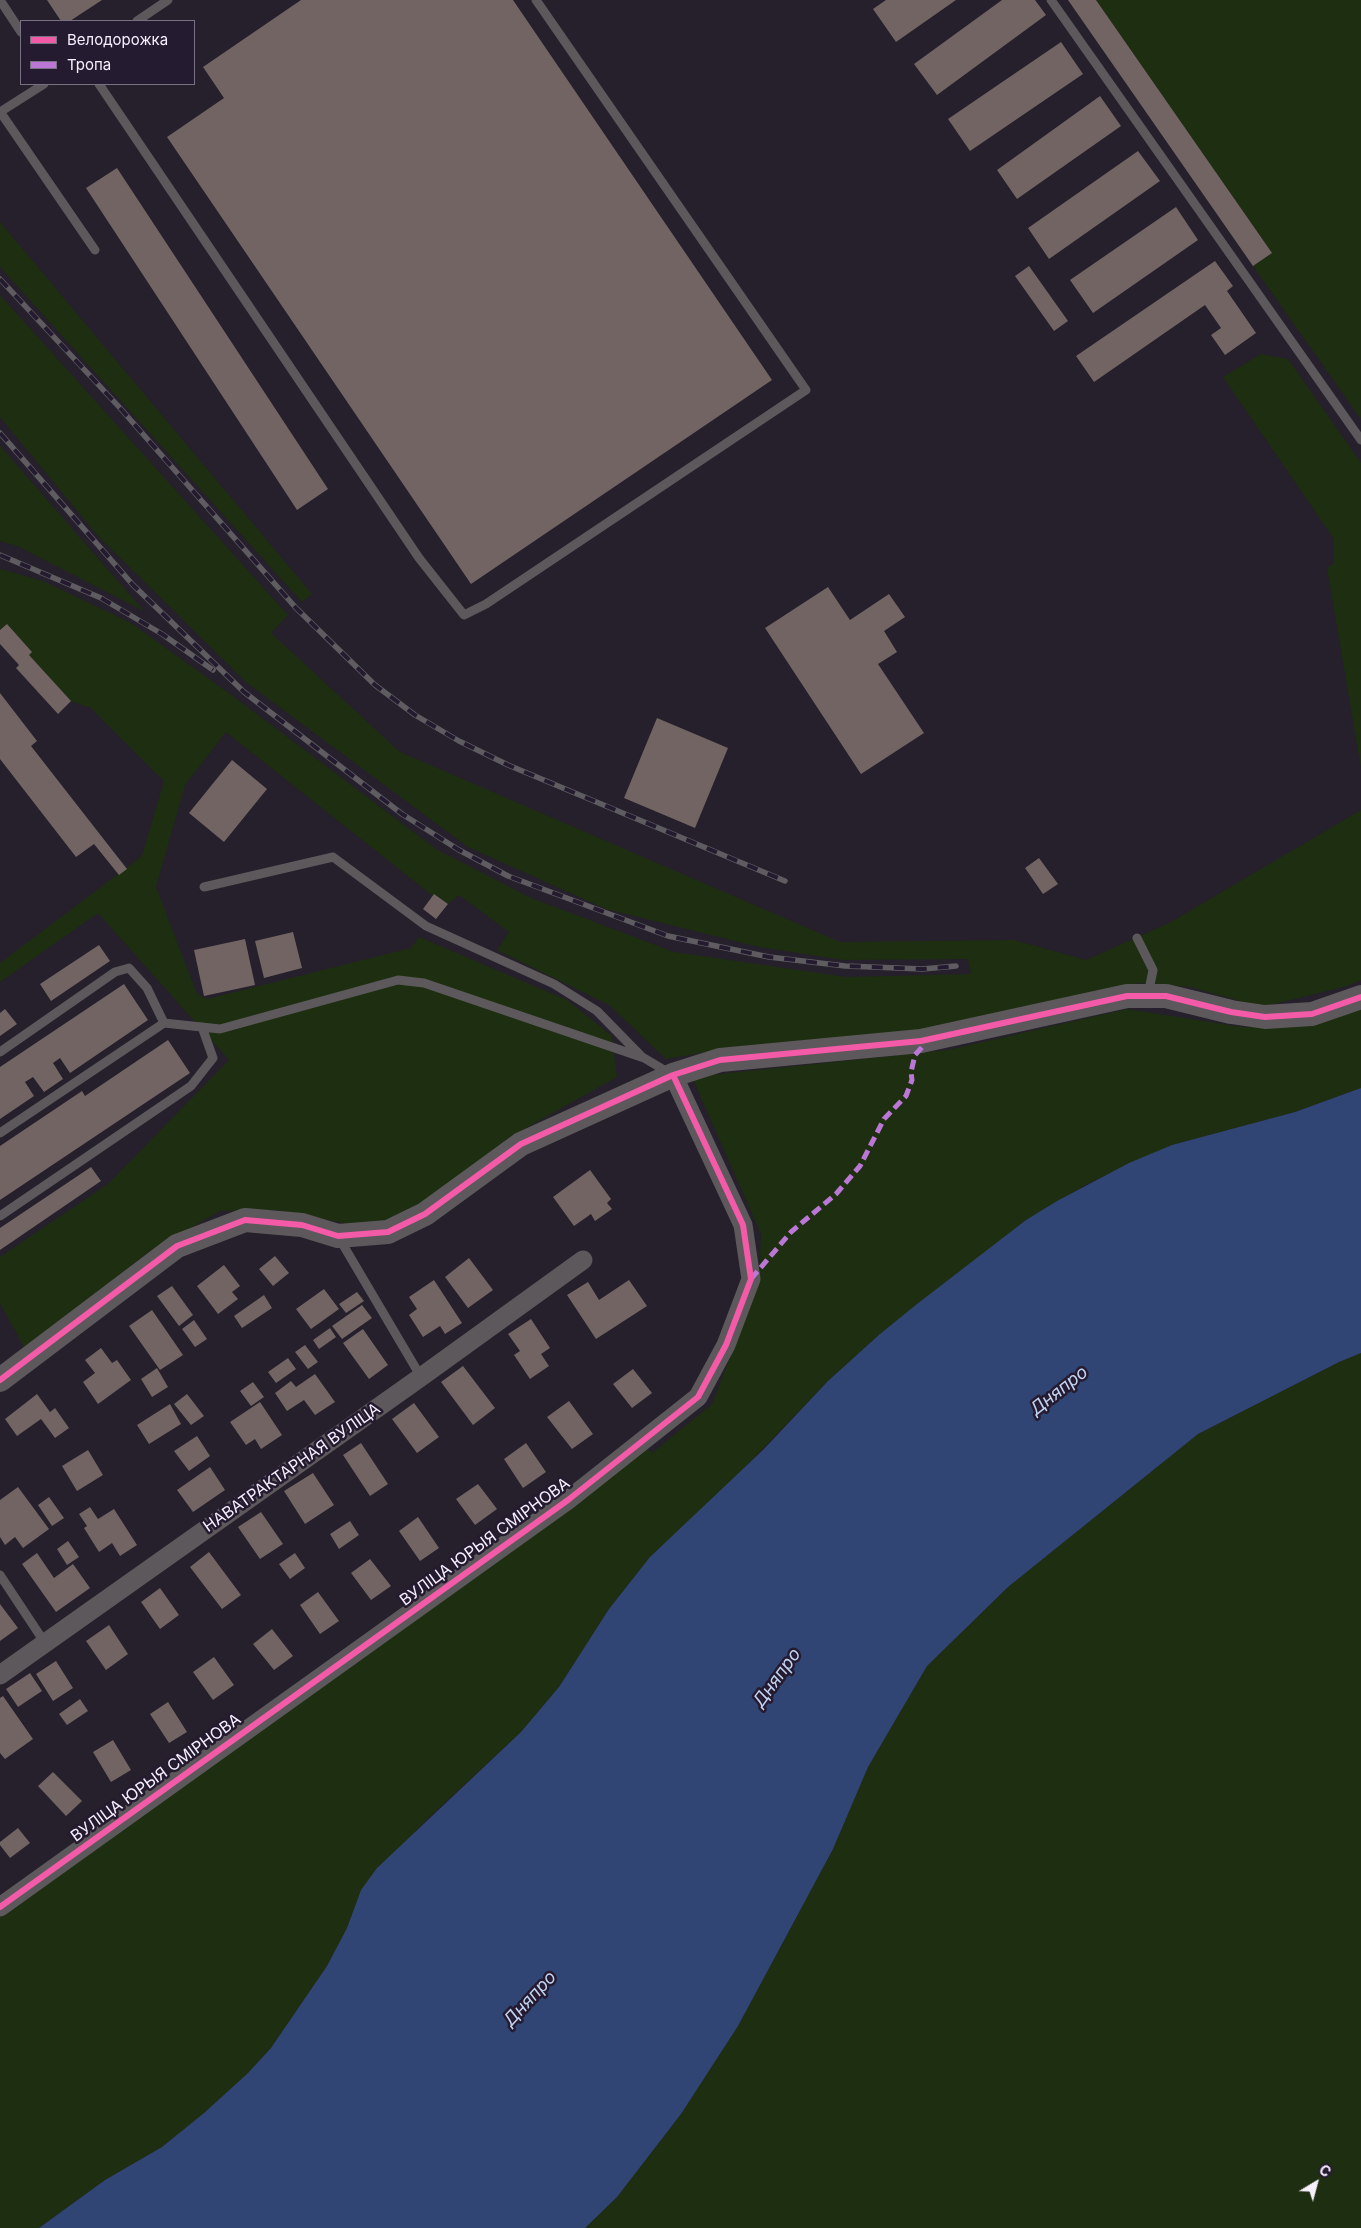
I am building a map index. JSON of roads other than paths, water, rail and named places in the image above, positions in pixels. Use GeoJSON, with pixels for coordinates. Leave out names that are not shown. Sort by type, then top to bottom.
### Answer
{"type":"FeatureCollection","features":[{"type":"Feature","properties":{"kind":"street"},"geometry":{"type":"LineString","coordinates":[[0,1380],[177,1246],[245,1220],[302,1226],[338,1236],[388,1232],[418,1218],[521,1144],[673,1075],[720,1060],[921,1042],[1126,996],[1166,996],[1231,1012],[1265,1017],[1312,1014],[1361,997]]}},
{"type":"Feature","properties":{"kind":"street","name":"ВУЛІЦА ЮРЫЯ СМІРНОВА"},"geometry":{"type":"LineString","coordinates":[[0,1907],[568,1500],[698,1397],[726,1345],[751,1279],[743,1225],[673,1075]]}},
{"type":"Feature","properties":{"kind":"street","name":"НАВАТРАКТАРНАЯ ВУЛІЦА"},"geometry":{"type":"LineString","coordinates":[[0,1674],[421,1377],[583,1260]]}},
{"type":"Feature","properties":{"kind":"lane"},"geometry":{"type":"LineString","coordinates":[[0,0],[20,30]]}},
{"type":"Feature","properties":{"kind":"lane"},"geometry":{"type":"LineString","coordinates":[[138,20],[168,0]]}},
{"type":"Feature","properties":{"kind":"lane"},"geometry":{"type":"LineString","coordinates":[[100,85],[419,558],[464,615],[486,604],[806,390],[536,0]]}},
{"type":"Feature","properties":{"kind":"lane"},"geometry":{"type":"LineString","coordinates":[[1051,0],[1361,440]]}},
{"type":"Feature","properties":{"kind":"lane"},"geometry":{"type":"LineString","coordinates":[[42,85],[0,113],[95,250]]}},
{"type":"Feature","properties":{"kind":"lane"},"geometry":{"type":"LineString","coordinates":[[204,887],[333,857],[426,926],[554,984],[597,1011],[644,1058]]}},
{"type":"Feature","properties":{"kind":"lane"},"geometry":{"type":"LineString","coordinates":[[1137,938],[1152,970],[1148,996]]}},
{"type":"Feature","properties":{"kind":"lane"},"geometry":{"type":"LineString","coordinates":[[0,1052],[115,972],[129,968],[147,988],[164,1023]]}},
{"type":"Feature","properties":{"kind":"lane"},"geometry":{"type":"LineString","coordinates":[[0,1133],[164,1023],[220,1029],[398,980],[424,983],[644,1058],[673,1075]]}},
{"type":"Feature","properties":{"kind":"lane"},"geometry":{"type":"LineString","coordinates":[[0,1216],[191,1086],[213,1058],[202,1026]]}},
{"type":"Feature","properties":{"kind":"lane"},"geometry":{"type":"LineString","coordinates":[[338,1236],[421,1377]]}},
{"type":"Feature","properties":{"kind":"lane"},"geometry":{"type":"LineString","coordinates":[[0,1575],[45,1642]]}},
{"type":"Feature","properties":{"kind":"water","name":"Дняпро"},"geometry":{"type":"Polygon","coordinates":[[[1361,1088],[1361,1353],[1339,1362],[1198,1434],[1008,1587],[927,1666],[868,1767],[833,1849],[738,2026],[681,2114],[617,2197],[585,2228],[39,2228],[105,2180],[162,2147],[204,2113],[248,2073],[271,2048],[327,1966],[347,1928],[361,1890],[377,1868],[521,1732],[559,1687],[609,1609],[650,1557],[764,1449],[828,1381],[880,1334],[1026,1220],[1057,1201],[1129,1163],[1172,1145],[1295,1112],[1361,1088]]]}},
{"type":"Feature","properties":{"kind":"railway"},"geometry":{"type":"LineString","coordinates":[[0,279],[120,408],[296,608],[375,685],[415,715],[459,741],[508,765],[785,881]]}},
{"type":"Feature","properties":{"kind":"railway"},"geometry":{"type":"LineString","coordinates":[[0,433],[133,585],[244,692],[402,814],[459,850],[508,876],[668,936],[769,957],[845,966],[923,969],[956,966]]}},
{"type":"Feature","properties":{"kind":"railway"},"geometry":{"type":"LineString","coordinates":[[0,555],[101,598],[162,634],[213,670]]}}]}
